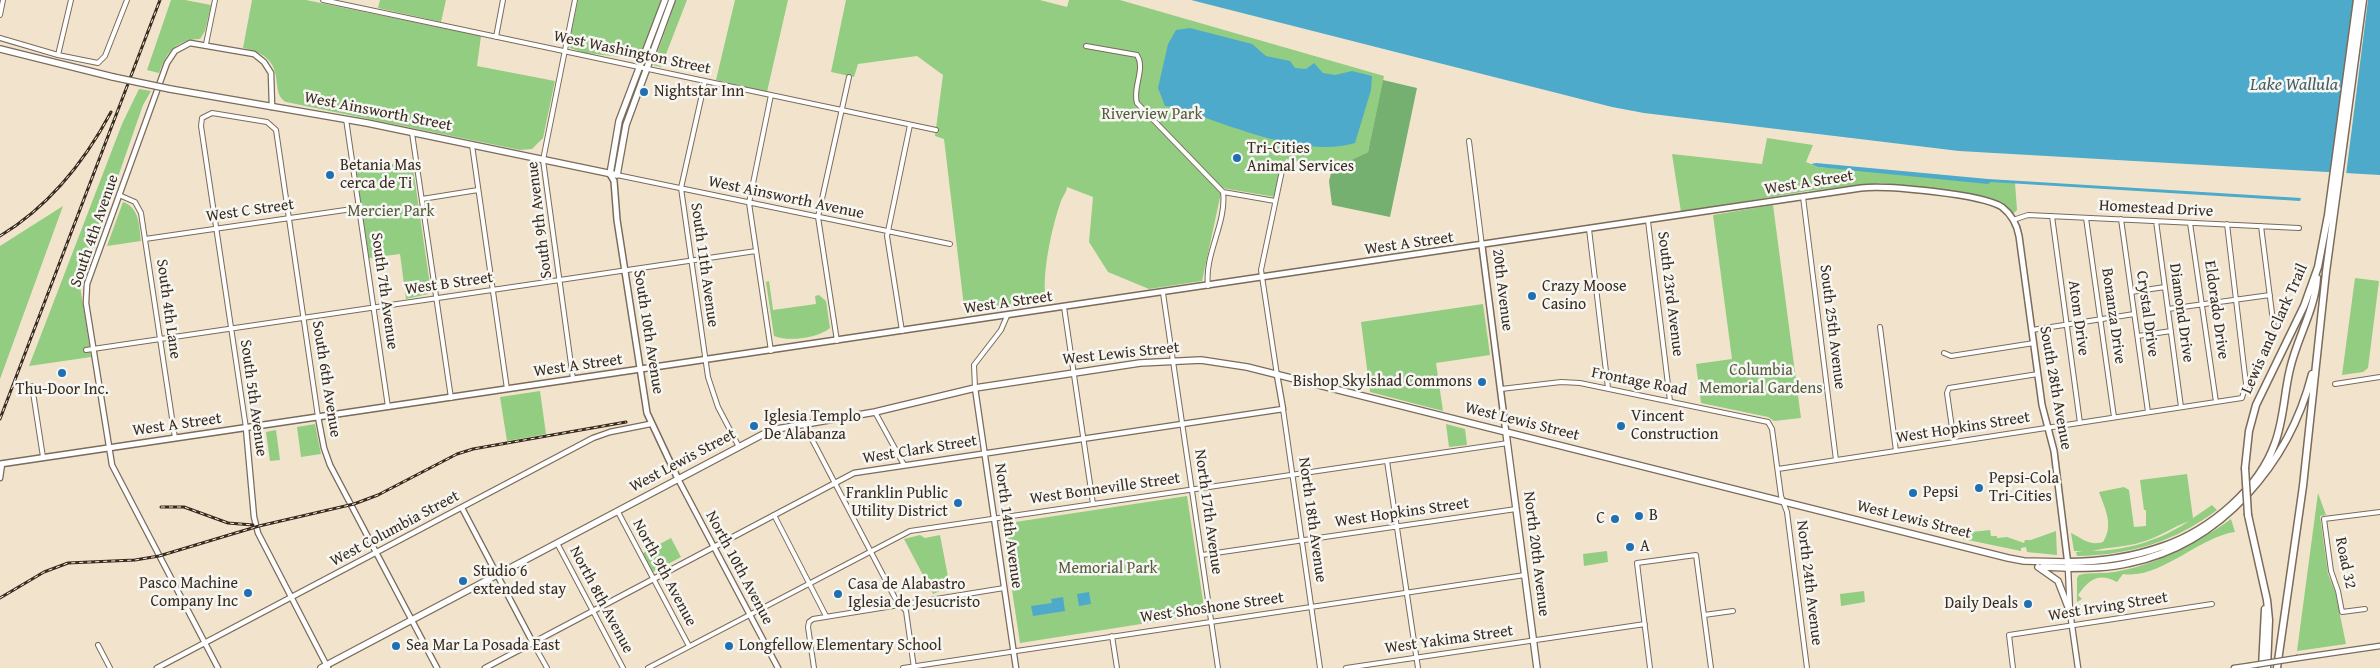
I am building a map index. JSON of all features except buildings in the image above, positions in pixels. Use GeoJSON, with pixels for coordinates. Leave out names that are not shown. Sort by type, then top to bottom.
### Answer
{"type":"FeatureCollection","features":[{"type":"Feature","properties":{"kind":"highway","name":"Lewis and Clark Trail"},"geometry":{"type":"LineString","coordinates":[[2277,668],[2303,486],[2331,215],[2357,0]]}},
{"type":"Feature","properties":{"kind":"highway","name":"Lewis and Clark Trail"},"geometry":{"type":"LineString","coordinates":[[2267,668],[2269,620],[2267,600],[2248,514],[2245,468],[2249,431],[2256,405],[2304,306],[2318,267],[2331,215],[2363,0]]}},
{"type":"Feature","properties":{"kind":"highway"},"geometry":{"type":"LineString","coordinates":[[2068,565],[2118,558],[2165,546],[2184,537],[2223,512],[2256,477],[2276,442],[2290,369],[2314,296],[2318,267]]}},
{"type":"Feature","properties":{"kind":"highway"},"geometry":{"type":"LineString","coordinates":[[2068,565],[2116,565],[2152,557],[2187,543],[2226,516],[2259,481],[2284,445],[2307,393],[2319,340]]}},
{"type":"Feature","properties":{"kind":"highway"},"geometry":{"type":"LineString","coordinates":[[2262,668],[2267,600]]}},
{"type":"Feature","properties":{"kind":"main road"},"geometry":{"type":"LineString","coordinates":[[610,174],[617,129],[665,0]]}},
{"type":"Feature","properties":{"kind":"main road"},"geometry":{"type":"LineString","coordinates":[[614,182],[617,175],[624,133],[672,0]]}},
{"type":"Feature","properties":{"kind":"main road","name":"West Ainsworth Street"},"geometry":{"type":"LineString","coordinates":[[0,49],[132,82],[346,119],[617,175]]}},
{"type":"Feature","properties":{"kind":"main road","name":"South 10th Avenue"},"geometry":{"type":"LineString","coordinates":[[610,174],[614,182],[625,270],[650,424],[678,479]]}},
{"type":"Feature","properties":{"kind":"main road","name":"West A Street"},"geometry":{"type":"LineString","coordinates":[[1,464],[1482,246],[1869,187],[1900,187],[1992,203],[2003,208],[2013,220]]}},
{"type":"Feature","properties":{"kind":"main road","name":"South 28th Avenue"},"geometry":{"type":"LineString","coordinates":[[2013,220],[2019,236],[2038,374],[2054,451],[2068,565]]}},
{"type":"Feature","properties":{"kind":"main road","name":"20th Avenue"},"geometry":{"type":"LineString","coordinates":[[1482,246],[1508,443]]}},
{"type":"Feature","properties":{"kind":"main road","name":"West Lewis Street"},"geometry":{"type":"LineString","coordinates":[[325,667],[771,430],[875,412],[975,388],[1073,372],[1173,360],[1232,364],[2024,561],[2068,565]]}},
{"type":"Feature","properties":{"kind":"main road","name":"North 20th Avenue"},"geometry":{"type":"LineString","coordinates":[[1508,443],[1537,668]]}},
{"type":"Feature","properties":{"kind":"main road","name":"West Lewis Street"},"geometry":{"type":"LineString","coordinates":[[2024,561],[2038,567],[2068,565]]}},
{"type":"Feature","properties":{"kind":"main road"},"geometry":{"type":"LineString","coordinates":[[2038,567],[2058,581],[2070,612]]}},
{"type":"Feature","properties":{"kind":"street"},"geometry":{"type":"LineString","coordinates":[[0,16],[3,0]]}},
{"type":"Feature","properties":{"kind":"street"},"geometry":{"type":"LineString","coordinates":[[58,55],[70,0]]}},
{"type":"Feature","properties":{"kind":"street"},"geometry":{"type":"LineString","coordinates":[[0,38],[58,55],[98,63],[106,56],[127,0]]}},
{"type":"Feature","properties":{"kind":"street"},"geometry":{"type":"LineString","coordinates":[[215,0],[203,44],[252,53],[263,60],[272,75],[272,107]]}},
{"type":"Feature","properties":{"kind":"street","name":"West Washington Street"},"geometry":{"type":"LineString","coordinates":[[323,0],[936,130]]}},
{"type":"Feature","properties":{"kind":"street"},"geometry":{"type":"LineString","coordinates":[[496,37],[504,0]]}},
{"type":"Feature","properties":{"kind":"street","name":"South 9th Avenue"},"geometry":{"type":"LineString","coordinates":[[573,380],[543,160],[575,0]]}},
{"type":"Feature","properties":{"kind":"street","name":"South 4th Avenue"},"geometry":{"type":"LineString","coordinates":[[203,44],[184,44],[169,58],[85,293],[92,349],[112,464],[218,668]]}},
{"type":"Feature","properties":{"kind":"street"},"geometry":{"type":"LineString","coordinates":[[1086,46],[1137,55],[1141,64],[1135,96],[1137,103],[1223,192],[1275,201]]}},
{"type":"Feature","properties":{"kind":"street"},"geometry":{"type":"LineString","coordinates":[[837,341],[818,217],[849,77]]}},
{"type":"Feature","properties":{"kind":"street","name":"South 11th Avenue"},"geometry":{"type":"LineString","coordinates":[[705,81],[681,188],[705,360],[713,395],[739,447]]}},
{"type":"Feature","properties":{"kind":"street"},"geometry":{"type":"LineString","coordinates":[[771,94],[748,202],[771,350]]}},
{"type":"Feature","properties":{"kind":"street","name":"South 6th Avenue"},"geometry":{"type":"LineString","coordinates":[[202,118],[212,113],[272,124],[276,130],[322,439],[329,462],[438,668]]}},
{"type":"Feature","properties":{"kind":"street","name":"South 5th Avenue"},"geometry":{"type":"LineString","coordinates":[[202,118],[200,126],[246,428],[256,527],[325,667]]}},
{"type":"Feature","properties":{"kind":"street","name":"South 7th Avenue"},"geometry":{"type":"LineString","coordinates":[[346,119],[388,407]]}},
{"type":"Feature","properties":{"kind":"street"},"geometry":{"type":"LineString","coordinates":[[902,331],[888,232],[910,125]]}},
{"type":"Feature","properties":{"kind":"street"},"geometry":{"type":"LineString","coordinates":[[412,132],[451,398]]}},
{"type":"Feature","properties":{"kind":"street","name":"20th Avenue"},"geometry":{"type":"LineString","coordinates":[[1469,141],[1482,246]]}},
{"type":"Feature","properties":{"kind":"street"},"geometry":{"type":"LineString","coordinates":[[472,144],[507,389]]}},
{"type":"Feature","properties":{"kind":"street"},"geometry":{"type":"LineString","coordinates":[[1277,375],[1261,270],[1283,166]]}},
{"type":"Feature","properties":{"kind":"street","name":"West Ainsworth Avenue"},"geometry":{"type":"LineString","coordinates":[[617,175],[950,244]]}},
{"type":"Feature","properties":{"kind":"street"},"geometry":{"type":"LineString","coordinates":[[422,198],[478,190]]}},
{"type":"Feature","properties":{"kind":"street"},"geometry":{"type":"LineString","coordinates":[[1208,286],[1207,274],[1222,208],[1223,192]]}},
{"type":"Feature","properties":{"kind":"street","name":"South 4th Lane"},"geometry":{"type":"LineString","coordinates":[[119,195],[133,201],[138,206],[145,239],[175,438]]}},
{"type":"Feature","properties":{"kind":"street","name":"South 25th Avenue"},"geometry":{"type":"LineString","coordinates":[[1803,197],[1836,460]]}},
{"type":"Feature","properties":{"kind":"street","name":"West C Street"},"geometry":{"type":"LineString","coordinates":[[145,239],[359,208]]}},
{"type":"Feature","properties":{"kind":"street","name":"Homestead Drive"},"geometry":{"type":"LineString","coordinates":[[2013,220],[2024,215],[2299,228]]}},
{"type":"Feature","properties":{"kind":"street","name":"Atom Drive"},"geometry":{"type":"LineString","coordinates":[[2052,216],[2080,423]]}},
{"type":"Feature","properties":{"kind":"street","name":"Bonanza Drive"},"geometry":{"type":"LineString","coordinates":[[2086,218],[2114,417]]}},
{"type":"Feature","properties":{"kind":"street","name":"Crystal Drive"},"geometry":{"type":"LineString","coordinates":[[2121,219],[2148,412]]}},
{"type":"Feature","properties":{"kind":"street","name":"South 23rd Avenue"},"geometry":{"type":"LineString","coordinates":[[1648,220],[1670,401]]}},
{"type":"Feature","properties":{"kind":"street","name":"Diamond Drive"},"geometry":{"type":"LineString","coordinates":[[2156,221],[2181,407]]}},
{"type":"Feature","properties":{"kind":"street","name":"Eldorado Drive"},"geometry":{"type":"LineString","coordinates":[[2190,223],[2216,402]]}},
{"type":"Feature","properties":{"kind":"street"},"geometry":{"type":"LineString","coordinates":[[2227,224],[2236,300]]}},
{"type":"Feature","properties":{"kind":"street"},"geometry":{"type":"LineString","coordinates":[[2261,226],[2274,329]]}},
{"type":"Feature","properties":{"kind":"street"},"geometry":{"type":"LineString","coordinates":[[1589,229],[1608,388]]}},
{"type":"Feature","properties":{"kind":"street","name":"West B Street"},"geometry":{"type":"LineString","coordinates":[[86,350],[756,251]]}},
{"type":"Feature","properties":{"kind":"street"},"geometry":{"type":"LineString","coordinates":[[2131,292],[2165,287]]}},
{"type":"Feature","properties":{"kind":"street","name":"North 17th Avenue"},"geometry":{"type":"LineString","coordinates":[[1163,293],[1218,668]]}},
{"type":"Feature","properties":{"kind":"street"},"geometry":{"type":"LineString","coordinates":[[2168,309],[2270,295]]}},
{"type":"Feature","properties":{"kind":"street","name":"West Hopkins Street"},"geometry":{"type":"LineString","coordinates":[[1778,470],[2242,398],[2246,384],[2236,300]]}},
{"type":"Feature","properties":{"kind":"street"},"geometry":{"type":"LineString","coordinates":[[1064,307],[1093,504]]}},
{"type":"Feature","properties":{"kind":"street"},"geometry":{"type":"LineString","coordinates":[[2032,330],[2134,314]]}},
{"type":"Feature","properties":{"kind":"street"},"geometry":{"type":"LineString","coordinates":[[975,388],[974,365],[1001,330],[1007,316]]}},
{"type":"Feature","properties":{"kind":"street"},"geometry":{"type":"LineString","coordinates":[[1880,327],[1896,451]]}},
{"type":"Feature","properties":{"kind":"street"},"geometry":{"type":"LineString","coordinates":[[2138,336],[2171,330]]}},
{"type":"Feature","properties":{"kind":"street"},"geometry":{"type":"LineString","coordinates":[[1944,353],[1951,356],[2034,343]]}},
{"type":"Feature","properties":{"kind":"street"},"geometry":{"type":"LineString","coordinates":[[1954,442],[1948,389],[2038,374]]}},
{"type":"Feature","properties":{"kind":"street","name":"North 18th Avenue"},"geometry":{"type":"LineString","coordinates":[[1277,375],[1320,668]]}},
{"type":"Feature","properties":{"kind":"street"},"geometry":{"type":"LineString","coordinates":[[2335,384],[2380,377]]}},
{"type":"Feature","properties":{"kind":"street","name":"Frontage Road"},"geometry":{"type":"LineString","coordinates":[[1501,389],[1567,382],[1608,388],[1764,420],[1770,424]]}},
{"type":"Feature","properties":{"kind":"street"},"geometry":{"type":"LineString","coordinates":[[32,386],[43,458]]}},
{"type":"Feature","properties":{"kind":"street","name":"North 14th Avenue"},"geometry":{"type":"LineString","coordinates":[[975,388],[1016,668]]}},
{"type":"Feature","properties":{"kind":"street","name":"West Clark Street"},"geometry":{"type":"LineString","coordinates":[[485,668],[858,472],[1283,409]]}},
{"type":"Feature","properties":{"kind":"street"},"geometry":{"type":"LineString","coordinates":[[875,412],[904,465]]}},
{"type":"Feature","properties":{"kind":"street","name":"West Columbia Street"},"geometry":{"type":"LineString","coordinates":[[157,668],[597,436],[650,424]]}},
{"type":"Feature","properties":{"kind":"street"},"geometry":{"type":"LineString","coordinates":[[804,424],[895,598],[902,604],[906,613],[914,667]]}},
{"type":"Feature","properties":{"kind":"street","name":"North 24th Avenue"},"geometry":{"type":"LineString","coordinates":[[1770,424],[1787,512],[1807,668]]}},
{"type":"Feature","properties":{"kind":"street","name":"West Bonneville Street"},"geometry":{"type":"LineString","coordinates":[[648,668],[870,550],[910,531],[1508,443]]}},
{"type":"Feature","properties":{"kind":"street"},"geometry":{"type":"LineString","coordinates":[[1387,461],[1418,668]]}},
{"type":"Feature","properties":{"kind":"street"},"geometry":{"type":"LineString","coordinates":[[0,478],[1,464]]}},
{"type":"Feature","properties":{"kind":"street","name":"North 10th Avenue"},"geometry":{"type":"LineString","coordinates":[[678,479],[778,668]]}},
{"type":"Feature","properties":{"kind":"street"},"geometry":{"type":"LineString","coordinates":[[462,508],[547,668]]}},
{"type":"Feature","properties":{"kind":"street","name":"West Hopkins Street"},"geometry":{"type":"LineString","coordinates":[[1202,555],[1516,509]]}},
{"type":"Feature","properties":{"kind":"street","name":"North 9th Avenue"},"geometry":{"type":"LineString","coordinates":[[618,512],[689,646]]}},
{"type":"Feature","properties":{"kind":"street","name":"Road 32"},"geometry":{"type":"LineString","coordinates":[[2365,609],[2342,612],[2338,591],[2331,571],[2324,519],[2380,512]]}},
{"type":"Feature","properties":{"kind":"street"},"geometry":{"type":"LineString","coordinates":[[774,515],[826,616]]}},
{"type":"Feature","properties":{"kind":"street","name":"North 8th Avenue"},"geometry":{"type":"LineString","coordinates":[[557,543],[623,668]]}},
{"type":"Feature","properties":{"kind":"street"},"geometry":{"type":"LineString","coordinates":[[1650,668],[1637,563],[1696,555],[1711,668]]}},
{"type":"Feature","properties":{"kind":"street"},"geometry":{"type":"LineString","coordinates":[[2068,565],[2070,612],[2078,668]]}},
{"type":"Feature","properties":{"kind":"street","name":"West Shoshone Street"},"geometry":{"type":"LineString","coordinates":[[903,668],[1525,575]]}},
{"type":"Feature","properties":{"kind":"street"},"geometry":{"type":"LineString","coordinates":[[814,668],[809,622],[813,619],[1004,588]]}},
{"type":"Feature","properties":{"kind":"street","name":"West Irving Street"},"geometry":{"type":"LineString","coordinates":[[2013,668],[2009,635],[2212,604]]}},
{"type":"Feature","properties":{"kind":"street"},"geometry":{"type":"LineString","coordinates":[[1704,615],[1733,611]]}},
{"type":"Feature","properties":{"kind":"street","name":"West Yakima Street"},"geometry":{"type":"LineString","coordinates":[[1346,668],[1645,624]]}},
{"type":"Feature","properties":{"kind":"street"},"geometry":{"type":"LineString","coordinates":[[1112,636],[1117,668]]}},
{"type":"Feature","properties":{"kind":"street"},"geometry":{"type":"LineString","coordinates":[[98,645],[110,668]]}},
{"type":"Feature","properties":{"kind":"street"},"geometry":{"type":"LineString","coordinates":[[2234,668],[2380,646]]}},
{"type":"Feature","properties":{"kind":"green space"},"geometry":{"type":"Polygon","coordinates":[[[171,0],[185,0],[211,5],[205,31],[200,39],[179,44],[174,48],[165,59],[159,73],[147,70],[171,0]]]}},
{"type":"Feature","properties":{"kind":"green space"},"geometry":{"type":"Polygon","coordinates":[[[252,0],[306,0],[481,36],[477,66],[555,81],[543,138],[532,149],[520,150],[286,102],[278,91],[276,75],[268,59],[243,48],[252,0]]]}},
{"type":"Feature","properties":{"kind":"green space"},"geometry":{"type":"Polygon","coordinates":[[[380,0],[446,0],[441,22],[378,8],[380,0]]]}},
{"type":"Feature","properties":{"kind":"green space"},"geometry":{"type":"Polygon","coordinates":[[[578,0],[661,0],[639,59],[585,53],[570,48],[569,44],[578,0]]]}},
{"type":"Feature","properties":{"kind":"green space"},"geometry":{"type":"Polygon","coordinates":[[[676,0],[687,0],[661,67],[653,65],[676,0]]]}},
{"type":"Feature","properties":{"kind":"green space"},"geometry":{"type":"Polygon","coordinates":[[[735,0],[788,0],[767,92],[716,80],[735,0]]]}},
{"type":"Feature","properties":{"kind":"green space","name":"Riverview Park"},"geometry":{"type":"Polygon","coordinates":[[[846,0],[1040,0],[1067,7],[1069,0],[1120,0],[1384,76],[1368,152],[1332,169],[1286,159],[1275,197],[1222,188],[1202,281],[1149,289],[1108,272],[1089,242],[1093,197],[1067,187],[1058,211],[1048,251],[1045,279],[1046,302],[965,315],[944,139],[935,136],[943,75],[917,56],[858,64],[854,77],[831,72],[846,0]]]}},
{"type":"Feature","properties":{"kind":"green space"},"geometry":{"type":"Polygon","coordinates":[[[1383,80],[1417,88],[1390,217],[1332,205],[1329,181],[1332,169],[1368,152],[1383,80]]]}},
{"type":"Feature","properties":{"kind":"green space"},"geometry":{"type":"Polygon","coordinates":[[[139,89],[151,91],[143,105],[80,286],[91,357],[29,366],[122,124],[139,89]]]}},
{"type":"Feature","properties":{"kind":"green space"},"geometry":{"type":"Polygon","coordinates":[[[1767,138],[1813,145],[1806,162],[1818,167],[2015,183],[2017,210],[2013,214],[2003,204],[1990,198],[1882,183],[1808,191],[1681,212],[1672,154],[1762,164],[1767,138]]]}},
{"type":"Feature","properties":{"kind":"green space","name":"Mercier Park"},"geometry":{"type":"Polygon","coordinates":[[[412,161],[431,292],[406,299],[400,254],[369,258],[356,170],[412,161]]]}},
{"type":"Feature","properties":{"kind":"green space"},"geometry":{"type":"Polygon","coordinates":[[[123,202],[129,205],[136,213],[141,241],[107,246],[123,202]]]}},
{"type":"Feature","properties":{"kind":"green space","name":"Columbia Memorial Gardens"},"geometry":{"type":"Polygon","coordinates":[[[1773,205],[1801,418],[1774,421],[1768,417],[1701,403],[1696,364],[1732,359],[1713,215],[1773,205]]]}},
{"type":"Feature","properties":{"kind":"green space"},"geometry":{"type":"Polygon","coordinates":[[[63,206],[0,379],[0,246],[63,206]]]}},
{"type":"Feature","properties":{"kind":"green space"},"geometry":{"type":"Polygon","coordinates":[[[2355,278],[2379,281],[2368,368],[2363,372],[2342,375],[2355,278]]]}},
{"type":"Feature","properties":{"kind":"green space"},"geometry":{"type":"Polygon","coordinates":[[[769,281],[773,310],[816,304],[815,296],[819,295],[826,301],[830,328],[811,337],[787,339],[774,336],[766,282],[769,281]]]}},
{"type":"Feature","properties":{"kind":"green space"},"geometry":{"type":"Polygon","coordinates":[[[1483,304],[1490,355],[1436,363],[1443,411],[1370,392],[1361,322],[1483,304]]]}},
{"type":"Feature","properties":{"kind":"green space"},"geometry":{"type":"Polygon","coordinates":[[[540,391],[546,434],[507,441],[500,397],[540,391]]]}},
{"type":"Feature","properties":{"kind":"green space"},"geometry":{"type":"Polygon","coordinates":[[[315,424],[321,454],[301,457],[297,427],[315,424]]]}},
{"type":"Feature","properties":{"kind":"green space"},"geometry":{"type":"Polygon","coordinates":[[[1446,424],[1465,429],[1467,445],[1449,447],[1446,424]]]}},
{"type":"Feature","properties":{"kind":"green space"},"geometry":{"type":"Polygon","coordinates":[[[276,430],[280,460],[270,461],[266,432],[276,430]]]}},
{"type":"Feature","properties":{"kind":"green space"},"geometry":{"type":"Polygon","coordinates":[[[2187,474],[2193,518],[2212,505],[2217,510],[2185,531],[2151,545],[2115,553],[2077,556],[2076,552],[2083,551],[2074,551],[2071,533],[2094,543],[2103,542],[2106,536],[2108,523],[2099,492],[2124,487],[2129,490],[2134,527],[2146,526],[2146,510],[2144,510],[2140,480],[2187,474]],[[2189,521],[2142,542],[2092,551],[2130,547],[2155,539],[2189,521]]]}},
{"type":"Feature","properties":{"kind":"green space"},"geometry":{"type":"Polygon","coordinates":[[[2318,493],[2326,515],[2320,516],[2328,574],[2335,591],[2346,644],[2297,651],[2318,493]]]}},
{"type":"Feature","properties":{"kind":"green space","name":"Memorial Park"},"geometry":{"type":"Polygon","coordinates":[[[1187,496],[1205,614],[1020,643],[1002,524],[1187,496]]]}},
{"type":"Feature","properties":{"kind":"green space"},"geometry":{"type":"Polygon","coordinates":[[[2231,519],[2235,532],[2208,541],[2151,571],[2123,574],[2117,582],[2104,578],[2094,579],[2078,595],[2082,599],[2077,602],[2077,578],[2079,575],[2130,569],[2160,559],[2190,545],[2231,519]]]}},
{"type":"Feature","properties":{"kind":"green space"},"geometry":{"type":"Polygon","coordinates":[[[1990,530],[1991,536],[1997,536],[1997,538],[2007,537],[2024,543],[2025,540],[2031,540],[2056,531],[2057,555],[2027,552],[2026,547],[2021,548],[2021,551],[1963,539],[1963,533],[1990,530]]]}},
{"type":"Feature","properties":{"kind":"green space"},"geometry":{"type":"Polygon","coordinates":[[[920,535],[925,538],[940,535],[950,587],[933,594],[904,539],[920,535]]]}},
{"type":"Feature","properties":{"kind":"green space"},"geometry":{"type":"Polygon","coordinates":[[[671,538],[681,557],[653,572],[643,553],[671,538]]]}},
{"type":"Feature","properties":{"kind":"green space"},"geometry":{"type":"Polygon","coordinates":[[[1607,551],[1608,562],[1584,566],[1583,554],[1607,551]]]}},
{"type":"Feature","properties":{"kind":"green space"},"geometry":{"type":"Polygon","coordinates":[[[1864,591],[1865,602],[1841,606],[1840,594],[1864,591]]]}},
{"type":"Feature","properties":{"kind":"water","name":"Lake Wallula"},"geometry":{"type":"Polygon","coordinates":[[[1191,0],[2380,0],[2380,175],[1959,151],[1644,113],[1612,107],[1191,0]]]}},
{"type":"Feature","properties":{"kind":"water"},"geometry":{"type":"Polygon","coordinates":[[[1190,28],[1252,44],[1266,56],[1290,61],[1295,68],[1306,69],[1314,63],[1323,73],[1335,75],[1352,71],[1372,76],[1371,90],[1355,143],[1335,147],[1313,147],[1290,143],[1266,138],[1178,108],[1165,106],[1158,88],[1168,44],[1176,30],[1190,28]]]}},
{"type":"Feature","properties":{"kind":"water"},"geometry":{"type":"Polygon","coordinates":[[[1811,164],[1988,179],[2301,198],[2300,201],[1991,182],[1988,184],[1818,167],[1811,164]]]}},
{"type":"Feature","properties":{"kind":"water"},"geometry":{"type":"Polygon","coordinates":[[[1089,592],[1091,604],[1079,606],[1077,594],[1089,592]]]}},
{"type":"Feature","properties":{"kind":"water"},"geometry":{"type":"Polygon","coordinates":[[[1063,597],[1065,611],[1033,616],[1031,606],[1052,603],[1051,599],[1063,597]]]}},
{"type":"Feature","properties":{"kind":"pier"},"geometry":{"type":"Polygon","coordinates":[[[2353,0],[2368,0],[2346,175],[2330,174],[2353,0]]]}},
{"type":"Feature","properties":{"kind":"railway"},"geometry":{"type":"LineString","coordinates":[[0,419],[160,0]]}},
{"type":"Feature","properties":{"kind":"railway"},"geometry":{"type":"LineString","coordinates":[[0,236],[34,211],[64,182],[89,148],[111,112]]}},
{"type":"Feature","properties":{"kind":"railway"},"geometry":{"type":"LineString","coordinates":[[0,598],[44,572],[68,563],[135,560],[159,556],[259,526],[354,504],[378,495],[457,454],[473,449],[626,422]]}},
{"type":"Feature","properties":{"kind":"railway"},"geometry":{"type":"LineString","coordinates":[[161,507],[184,507],[228,523],[253,525]]}},
{"type":"Feature","properties":{"kind":"place","name":"Nightstar Inn"},"geometry":{"type":"Point","coordinates":[644,92]}},
{"type":"Feature","properties":{"kind":"place","name":"Tri-Cities Animal Services"},"geometry":{"type":"Point","coordinates":[1237,158]}},
{"type":"Feature","properties":{"kind":"place","name":"Betania Mas cerca de Ti"},"geometry":{"type":"Point","coordinates":[330,175]}},
{"type":"Feature","properties":{"kind":"place","name":"Crazy Moose Casino"},"geometry":{"type":"Point","coordinates":[1532,296]}},
{"type":"Feature","properties":{"kind":"place","name":"Thu-Door Inc."},"geometry":{"type":"Point","coordinates":[62,373]}},
{"type":"Feature","properties":{"kind":"place","name":"Bishop Skylshad Commons"},"geometry":{"type":"Point","coordinates":[1482,382]}},
{"type":"Feature","properties":{"kind":"place","name":"Iglesia Templo De Alabanza"},"geometry":{"type":"Point","coordinates":[754,426]}},
{"type":"Feature","properties":{"kind":"place","name":"Vincent Construction"},"geometry":{"type":"Point","coordinates":[1621,426]}},
{"type":"Feature","properties":{"kind":"place","name":"Pepsi-Cola Tri-Cities"},"geometry":{"type":"Point","coordinates":[1979,488]}},
{"type":"Feature","properties":{"kind":"place","name":"Pepsi"},"geometry":{"type":"Point","coordinates":[1913,493]}},
{"type":"Feature","properties":{"kind":"place","name":"Franklin Public Utility District"},"geometry":{"type":"Point","coordinates":[958,503]}},
{"type":"Feature","properties":{"kind":"place","name":"B"},"geometry":{"type":"Point","coordinates":[1639,516]}},
{"type":"Feature","properties":{"kind":"place","name":"C"},"geometry":{"type":"Point","coordinates":[1615,519]}},
{"type":"Feature","properties":{"kind":"place","name":"A"},"geometry":{"type":"Point","coordinates":[1630,547]}},
{"type":"Feature","properties":{"kind":"place","name":"Studio 6 extended stay"},"geometry":{"type":"Point","coordinates":[463,581]}},
{"type":"Feature","properties":{"kind":"place","name":"Pasco Machine Company Inc"},"geometry":{"type":"Point","coordinates":[248,593]}},
{"type":"Feature","properties":{"kind":"place","name":"Casa de Alabastro Iglesia de Jesucristo"},"geometry":{"type":"Point","coordinates":[838,594]}},
{"type":"Feature","properties":{"kind":"place","name":"Daily Deals"},"geometry":{"type":"Point","coordinates":[2028,604]}},
{"type":"Feature","properties":{"kind":"place","name":"Sea Mar La Posada East"},"geometry":{"type":"Point","coordinates":[396,646]}},
{"type":"Feature","properties":{"kind":"place","name":"Longfellow Elementary School"},"geometry":{"type":"Point","coordinates":[729,646]}}]}
